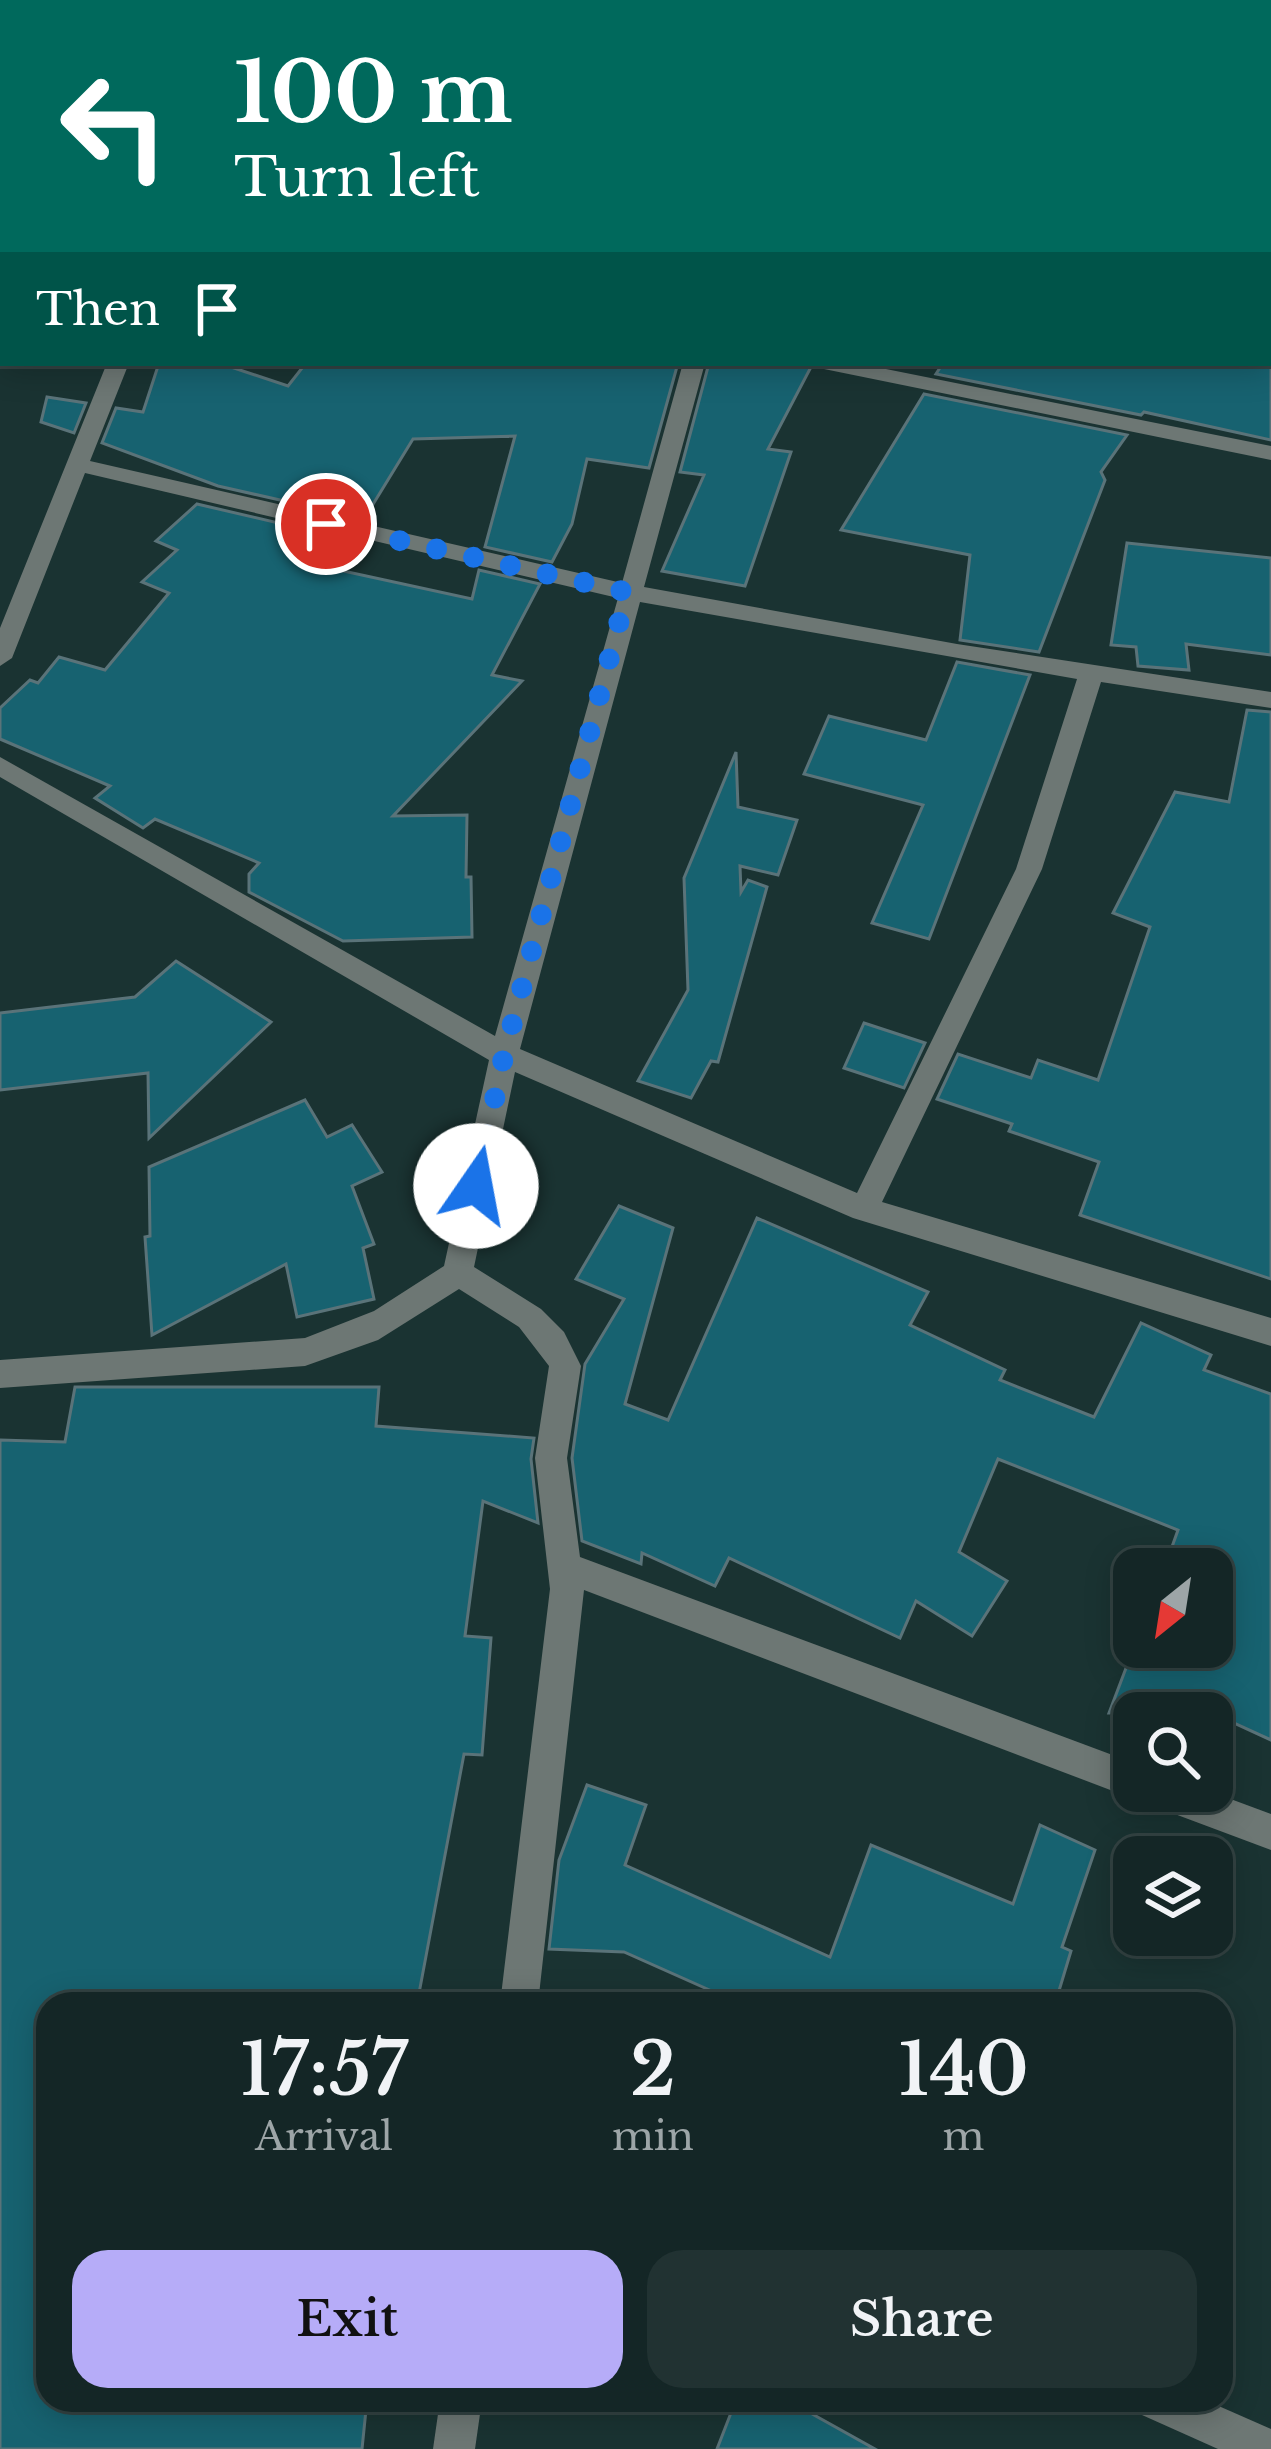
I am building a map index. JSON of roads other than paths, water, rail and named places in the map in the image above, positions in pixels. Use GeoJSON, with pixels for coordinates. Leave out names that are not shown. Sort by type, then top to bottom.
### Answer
{"type":"FeatureCollection","features":[{"type":"Feature","properties":{"kind":"street"},"geometry":{"type":"LineString","coordinates":[[0,658],[117,366]]}},
{"type":"Feature","properties":{"kind":"street"},"geometry":{"type":"LineString","coordinates":[[0,1374],[305,1352],[346,1342],[387,1323],[458,1274],[504,1055],[627,592],[693,366]]}},
{"type":"Feature","properties":{"kind":"street"},"geometry":{"type":"LineString","coordinates":[[839,366],[1271,453]]}},
{"type":"Feature","properties":{"kind":"street"},"geometry":{"type":"LineString","coordinates":[[75,464],[627,592],[798,626],[1271,700]]}},
{"type":"Feature","properties":{"kind":"street"},"geometry":{"type":"LineString","coordinates":[[865,1209],[1029,869],[1091,674]]}},
{"type":"Feature","properties":{"kind":"street"},"geometry":{"type":"LineString","coordinates":[[0,766],[504,1055],[865,1209],[1271,1331]]}},
{"type":"Feature","properties":{"kind":"street"},"geometry":{"type":"LineString","coordinates":[[458,1274],[530,1318],[553,1342],[565,1366],[551,1457],[567,1589],[520,1992]]}},
{"type":"Feature","properties":{"kind":"street"},"geometry":{"type":"LineString","coordinates":[[561,1566],[1113,1773]]}},
{"type":"Feature","properties":{"kind":"street"},"geometry":{"type":"LineString","coordinates":[[1217,1812],[1271,1832]]}},
{"type":"Feature","properties":{"kind":"street"},"geometry":{"type":"LineString","coordinates":[[454,2449],[459,2412]]}},
{"type":"Feature","properties":{"kind":"street"},"geometry":{"type":"LineString","coordinates":[[1184,2412],[1267,2449],[1271,2428]]}}]}
